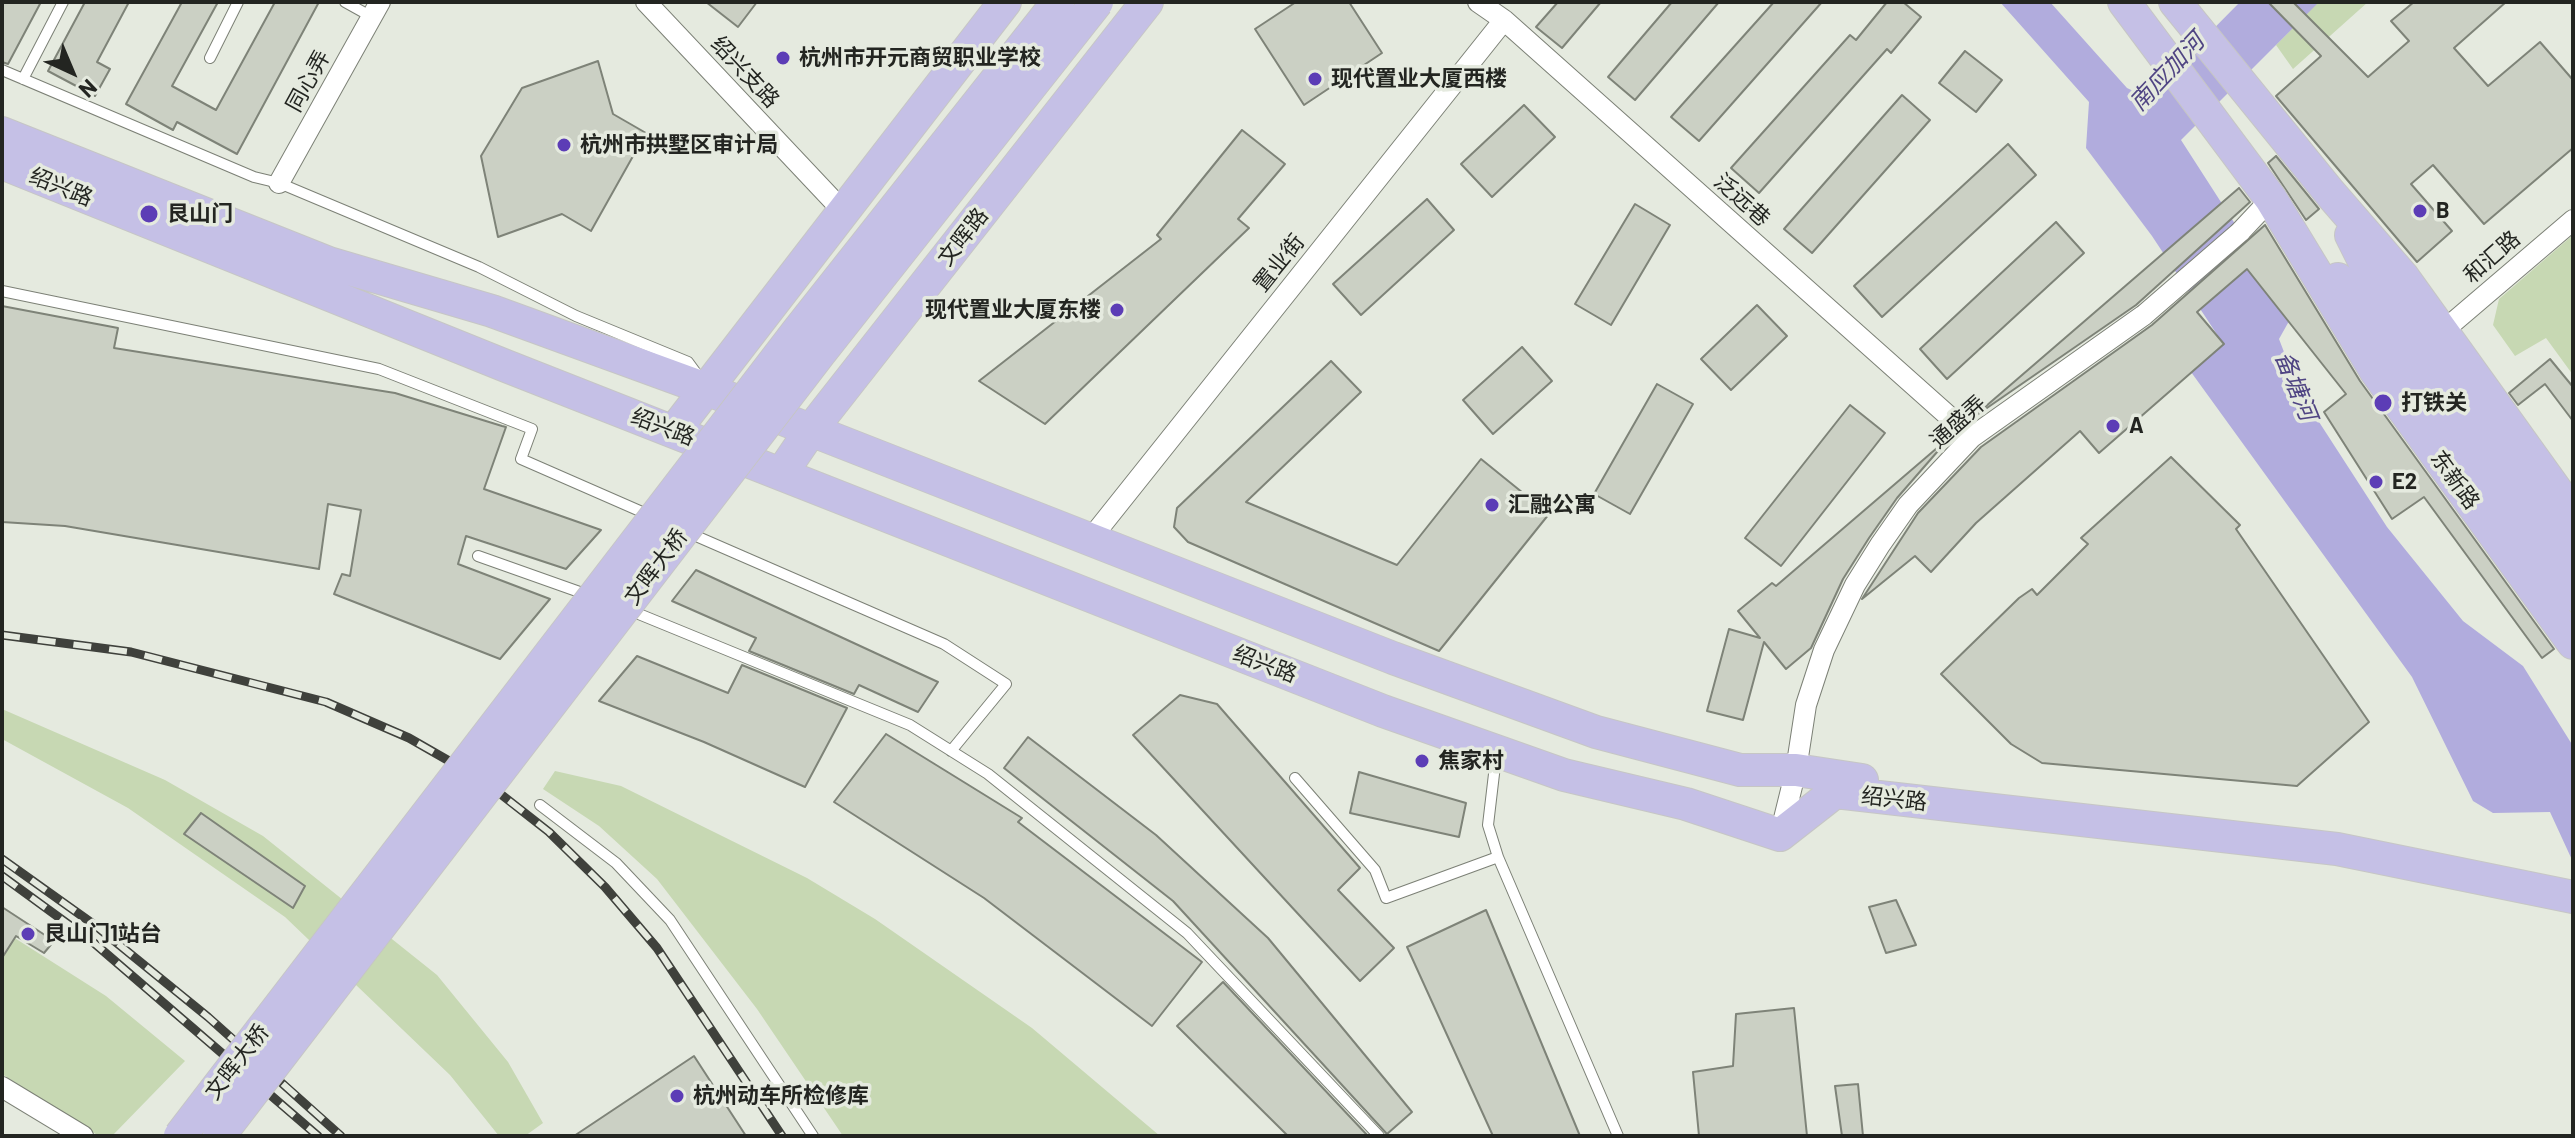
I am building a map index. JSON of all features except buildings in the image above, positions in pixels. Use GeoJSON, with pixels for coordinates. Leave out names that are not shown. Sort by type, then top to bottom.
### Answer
{"type":"FeatureCollection","features":[{"type":"Feature","properties":{"kind":"main road"},"geometry":{"type":"LineString","coordinates":[[674,431],[1005,2]]}},
{"type":"Feature","properties":{"kind":"main road","name":"文晖大桥"},"geometry":{"type":"LineString","coordinates":[[180,1136],[797,332],[1058,2]]}},
{"type":"Feature","properties":{"kind":"main road","name":"文晖大桥"},"geometry":{"type":"LineString","coordinates":[[219,1136],[820,353],[1097,2]]}},
{"type":"Feature","properties":{"kind":"main road","name":"文晖路"},"geometry":{"type":"LineString","coordinates":[[781,474],[811,430],[1147,2]]}},
{"type":"Feature","properties":{"kind":"main road","name":"东新路"},"geometry":{"type":"LineString","coordinates":[[2124,2],[2151,34],[2172,69],[2212,117],[2271,199],[2375,370],[2573,643]]}},
{"type":"Feature","properties":{"kind":"main road"},"geometry":{"type":"LineString","coordinates":[[2175,2],[2330,193],[2403,277],[2573,514]]}},
{"type":"Feature","properties":{"kind":"main road","name":"绍兴路"},"geometry":{"type":"LineString","coordinates":[[2,133],[329,263],[492,311],[706,389],[1092,537],[1393,658],[1596,732],[1740,770],[1796,770],[1854,779],[2345,832],[2573,882]]}},
{"type":"Feature","properties":{"kind":"main road","name":"绍兴路"},"geometry":{"type":"LineString","coordinates":[[2,163],[1383,711],[1564,775],[1686,804],[1780,835],[1835,792],[2337,849],[2573,897]]}},
{"type":"Feature","properties":{"kind":"main road"},"geometry":{"type":"LineString","coordinates":[[2330,193],[2378,289],[2573,555]]}},
{"type":"Feature","properties":{"kind":"main road","name":"东新路"},"geometry":{"type":"LineString","coordinates":[[2290,232],[2352,294],[2573,595]]}},
{"type":"Feature","properties":{"kind":"street","name":"绍兴支路"},"geometry":{"type":"LineString","coordinates":[[646,2],[842,210]]}},
{"type":"Feature","properties":{"kind":"street","name":"泛远巷"},"geometry":{"type":"LineString","coordinates":[[1478,2],[1504,20],[1972,437]]}},
{"type":"Feature","properties":{"kind":"street","name":"同心弄"},"geometry":{"type":"LineString","coordinates":[[279,183],[376,10]]}},
{"type":"Feature","properties":{"kind":"street","name":"置业街"},"geometry":{"type":"LineString","coordinates":[[1092,537],[1504,20]]}},
{"type":"Feature","properties":{"kind":"street","name":"通盛弄"},"geometry":{"type":"LineString","coordinates":[[1780,835],[1796,770],[1806,705],[1824,650],[1855,585],[1908,505],[1972,437],[2144,315],[2240,232],[2271,199]]}},
{"type":"Feature","properties":{"kind":"street","name":"和汇路"},"geometry":{"type":"LineString","coordinates":[[2443,331],[2573,220]]}},
{"type":"Feature","properties":{"kind":"street"},"geometry":{"type":"LineString","coordinates":[[2,1087],[83,1136]]}},
{"type":"Feature","properties":{"kind":"lane"},"geometry":{"type":"LineString","coordinates":[[23,79],[63,2]]}},
{"type":"Feature","properties":{"kind":"lane"},"geometry":{"type":"LineString","coordinates":[[210,58],[238,2]]}},
{"type":"Feature","properties":{"kind":"lane"},"geometry":{"type":"LineString","coordinates":[[345,2],[376,10]]}},
{"type":"Feature","properties":{"kind":"lane"},"geometry":{"type":"LineString","coordinates":[[2,70],[254,177],[279,183],[479,267],[576,316],[688,362],[706,389]]}},
{"type":"Feature","properties":{"kind":"lane"},"geometry":{"type":"LineString","coordinates":[[2,291],[379,369],[532,429],[521,459],[944,644],[1006,684],[951,751]]}},
{"type":"Feature","properties":{"kind":"lane"},"geometry":{"type":"LineString","coordinates":[[478,556],[682,630],[910,725],[988,774],[1187,933],[1379,1136]]}},
{"type":"Feature","properties":{"kind":"lane"},"geometry":{"type":"LineString","coordinates":[[1497,751],[1488,825],[1498,857],[1618,1136]]}},
{"type":"Feature","properties":{"kind":"lane"},"geometry":{"type":"LineString","coordinates":[[1295,778],[1375,870],[1386,898],[1498,857]]}},
{"type":"Feature","properties":{"kind":"lane"},"geometry":{"type":"LineString","coordinates":[[540,805],[616,863],[670,920],[813,1136]]}},
{"type":"Feature","properties":{"kind":"green space"},"geometry":{"type":"Polygon","coordinates":[[[2318,2],[2368,2],[2293,69],[2276,45],[2318,2]]]}},
{"type":"Feature","properties":{"kind":"green space"},"geometry":{"type":"Polygon","coordinates":[[[2573,235],[2573,375],[2546,338],[2515,356],[2493,325],[2499,299],[2573,235]]]}},
{"type":"Feature","properties":{"kind":"green space"},"geometry":{"type":"Polygon","coordinates":[[[2,709],[165,780],[263,836],[437,975],[508,1062],[543,1123],[525,1136],[499,1136],[450,1075],[285,917],[128,808],[2,739],[2,709]]]}},
{"type":"Feature","properties":{"kind":"green space"},"geometry":{"type":"Polygon","coordinates":[[[555,771],[621,786],[807,878],[875,919],[1032,1028],[1160,1136],[843,1136],[757,1009],[657,879],[599,826],[543,789],[555,771]]]}},
{"type":"Feature","properties":{"kind":"green space"},"geometry":{"type":"Polygon","coordinates":[[[2,930],[106,996],[185,1061],[112,1136],[99,1136],[2,1074],[2,930]]]}},
{"type":"Feature","properties":{"kind":"water","name":"备塘河"},"geometry":{"type":"Polygon","coordinates":[[[2000,2],[2050,2],[2127,88],[2146,97],[2240,2],[2319,2],[2181,140],[2293,314],[2279,339],[2299,391],[2387,527],[2463,621],[2523,666],[2573,746],[2573,862],[2550,812],[2493,813],[2473,801],[2412,677],[2191,372],[2222,342],[2152,236],[2086,148],[2089,102],[2000,2]]]}},
{"type":"Feature","properties":{"kind":"railway"},"geometry":{"type":"LineString","coordinates":[[2,635],[131,652],[326,702],[409,738],[484,781],[549,832],[605,887],[657,948],[782,1136]]}},
{"type":"Feature","properties":{"kind":"railway"},"geometry":{"type":"LineString","coordinates":[[2,859],[96,926],[208,1017],[341,1136]]}},
{"type":"Feature","properties":{"kind":"railway"},"geometry":{"type":"LineString","coordinates":[[2,876],[94,943],[318,1136]]}},
{"type":"Feature","properties":{"kind":"place","name":"杭州市开元商贸职业学校"},"geometry":{"type":"Point","coordinates":[783,58]}},
{"type":"Feature","properties":{"kind":"place","name":"现代置业大厦西楼"},"geometry":{"type":"Point","coordinates":[1315,79]}},
{"type":"Feature","properties":{"kind":"place","name":"杭州市拱墅区审计局"},"geometry":{"type":"Point","coordinates":[564,145]}},
{"type":"Feature","properties":{"kind":"place","name":"B"},"geometry":{"type":"Point","coordinates":[2420,211]}},
{"type":"Feature","properties":{"kind":"place","name":"艮山门"},"geometry":{"type":"Point","coordinates":[149,214]}},
{"type":"Feature","properties":{"kind":"place","name":"现代置业大厦东楼"},"geometry":{"type":"Point","coordinates":[1117,310]}},
{"type":"Feature","properties":{"kind":"place","name":"打铁关"},"geometry":{"type":"Point","coordinates":[2383,403]}},
{"type":"Feature","properties":{"kind":"place","name":"A"},"geometry":{"type":"Point","coordinates":[2113,426]}},
{"type":"Feature","properties":{"kind":"place","name":"E2"},"geometry":{"type":"Point","coordinates":[2376,482]}},
{"type":"Feature","properties":{"kind":"place","name":"汇融公寓"},"geometry":{"type":"Point","coordinates":[1492,505]}},
{"type":"Feature","properties":{"kind":"place","name":"焦家村"},"geometry":{"type":"Point","coordinates":[1422,761]}},
{"type":"Feature","properties":{"kind":"place","name":"艮山门1站台"},"geometry":{"type":"Point","coordinates":[28,934]}},
{"type":"Feature","properties":{"kind":"place","name":"杭州动车所检修库"},"geometry":{"type":"Point","coordinates":[677,1096]}},
{"type":"Feature","properties":{"kind":"water label","name":"南应加河"},"geometry":{"type":"Point","coordinates":[2167,72]}}]}
